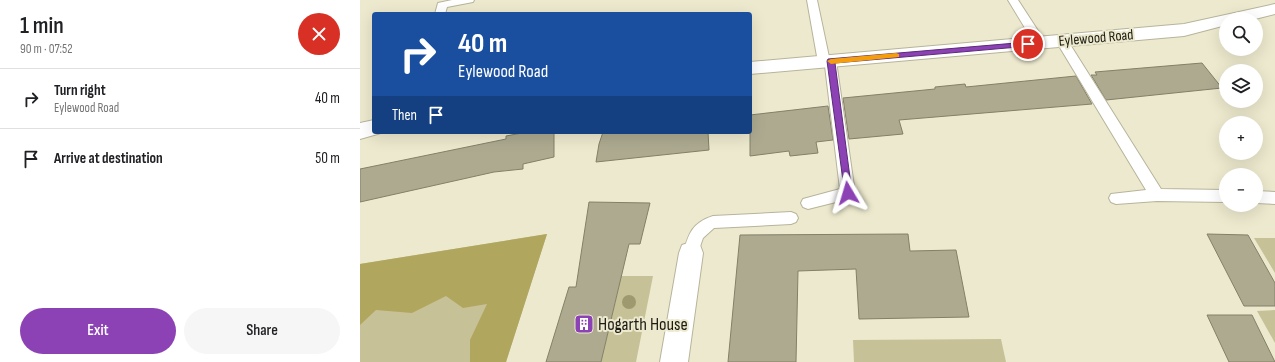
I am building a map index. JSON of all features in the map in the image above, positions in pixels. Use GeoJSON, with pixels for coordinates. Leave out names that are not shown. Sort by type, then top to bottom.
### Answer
{"type":"FeatureCollection","features":[{"type":"Feature","properties":{"kind":"street"},"geometry":{"type":"LineString","coordinates":[[1262,12],[1275,9]]}},
{"type":"Feature","properties":{"kind":"street","name":"Eylewood Road"},"geometry":{"type":"LineString","coordinates":[[752,68],[1184,30],[1219,22]]}},
{"type":"Feature","properties":{"kind":"street"},"geometry":{"type":"LineString","coordinates":[[360,131],[372,128]]}},
{"type":"Feature","properties":{"kind":"street"},"geometry":{"type":"LineString","coordinates":[[674,362],[691,253]]}},
{"type":"Feature","properties":{"kind":"lane"},"geometry":{"type":"LineString","coordinates":[[440,12],[442,4],[469,0]]}},
{"type":"Feature","properties":{"kind":"lane"},"geometry":{"type":"LineString","coordinates":[[808,203],[848,193],[827,61],[812,0]]}},
{"type":"Feature","properties":{"kind":"lane"},"geometry":{"type":"LineString","coordinates":[[1013,0],[1040,43]]}},
{"type":"Feature","properties":{"kind":"lane"},"geometry":{"type":"LineString","coordinates":[[1062,41],[1158,195]]}},
{"type":"Feature","properties":{"kind":"lane"},"geometry":{"type":"LineString","coordinates":[[1116,198],[1158,195],[1219,196]]}},
{"type":"Feature","properties":{"kind":"lane"},"geometry":{"type":"LineString","coordinates":[[1263,197],[1275,198]]}},
{"type":"Feature","properties":{"kind":"lane"},"geometry":{"type":"LineString","coordinates":[[691,253],[696,234],[702,226],[713,222],[791,218]]}},
{"type":"Feature","properties":{"kind":"shaded area"},"geometry":{"type":"Polygon","coordinates":[[[547,234],[506,362],[360,362],[360,264],[547,234]]]}},
{"type":"Feature","properties":{"kind":"shaded area"},"geometry":{"type":"Polygon","coordinates":[[[547,234],[506,362],[470,362],[470,340],[487,304],[463,308],[446,296],[412,313],[376,310],[360,325],[360,264],[547,234]]]}},
{"type":"Feature","properties":{"kind":"shaded area"},"geometry":{"type":"Polygon","coordinates":[[[1254,238],[1275,238],[1275,273],[1254,238]]]}},
{"type":"Feature","properties":{"kind":"shaded area"},"geometry":{"type":"Polygon","coordinates":[[[616,276],[653,276],[636,362],[601,362],[619,287],[616,276]]]}},
{"type":"Feature","properties":{"kind":"shaded area"},"geometry":{"type":"Polygon","coordinates":[[[1275,310],[1275,343],[1257,311],[1275,310]]]}},
{"type":"Feature","properties":{"kind":"shaded area"},"geometry":{"type":"Polygon","coordinates":[[[1001,339],[1006,362],[854,362],[853,340],[1001,339]]]}},
{"type":"Feature","properties":{"kind":"building"},"geometry":{"type":"Polygon","coordinates":[[[1202,63],[1219,84],[1219,88],[1106,100],[1091,75],[1097,75],[1095,72],[1202,63]]]}},
{"type":"Feature","properties":{"kind":"building"},"geometry":{"type":"Polygon","coordinates":[[[1076,76],[1092,104],[899,120],[903,134],[849,139],[843,98],[935,89],[935,87],[965,84],[966,87],[1076,76]]]}},
{"type":"Feature","properties":{"kind":"building"},"geometry":{"type":"Polygon","coordinates":[[[828,106],[833,140],[816,142],[818,153],[790,156],[789,151],[750,156],[752,115],[828,106]]]}},
{"type":"Feature","properties":{"kind":"building"},"geometry":{"type":"Polygon","coordinates":[[[516,134],[554,134],[554,157],[523,164],[523,169],[494,172],[360,202],[360,169],[506,139],[506,136],[516,134]]]}},
{"type":"Feature","properties":{"kind":"building"},"geometry":{"type":"Polygon","coordinates":[[[602,134],[708,134],[709,150],[596,162],[602,134]]]}},
{"type":"Feature","properties":{"kind":"building"},"geometry":{"type":"Polygon","coordinates":[[[589,202],[650,203],[640,244],[629,244],[601,362],[546,362],[569,287],[576,287],[589,202]]]}},
{"type":"Feature","properties":{"kind":"building"},"geometry":{"type":"Polygon","coordinates":[[[908,234],[910,251],[956,250],[969,317],[859,319],[856,269],[798,271],[796,362],[728,362],[740,235],[908,234]]]}},
{"type":"Feature","properties":{"kind":"building"},"geometry":{"type":"Polygon","coordinates":[[[1207,234],[1248,235],[1275,283],[1275,306],[1244,306],[1207,234]]]}},
{"type":"Feature","properties":{"kind":"building"},"geometry":{"type":"Polygon","coordinates":[[[1207,315],[1252,315],[1275,362],[1229,362],[1207,315]]]}},
{"type":"Feature","properties":{"kind":"slow traffic"},"geometry":{"type":"LineString","coordinates":[[831,61],[896,55]]}},
{"type":"Feature","properties":{"kind":"place","name":"Hogarth House"},"geometry":{"type":"Point","coordinates":[584,324]}},
{"type":"Feature","properties":{"kind":"route"},"geometry":{"type":"LineString","coordinates":[[848,193],[830,61],[1028,44]]}}]}
